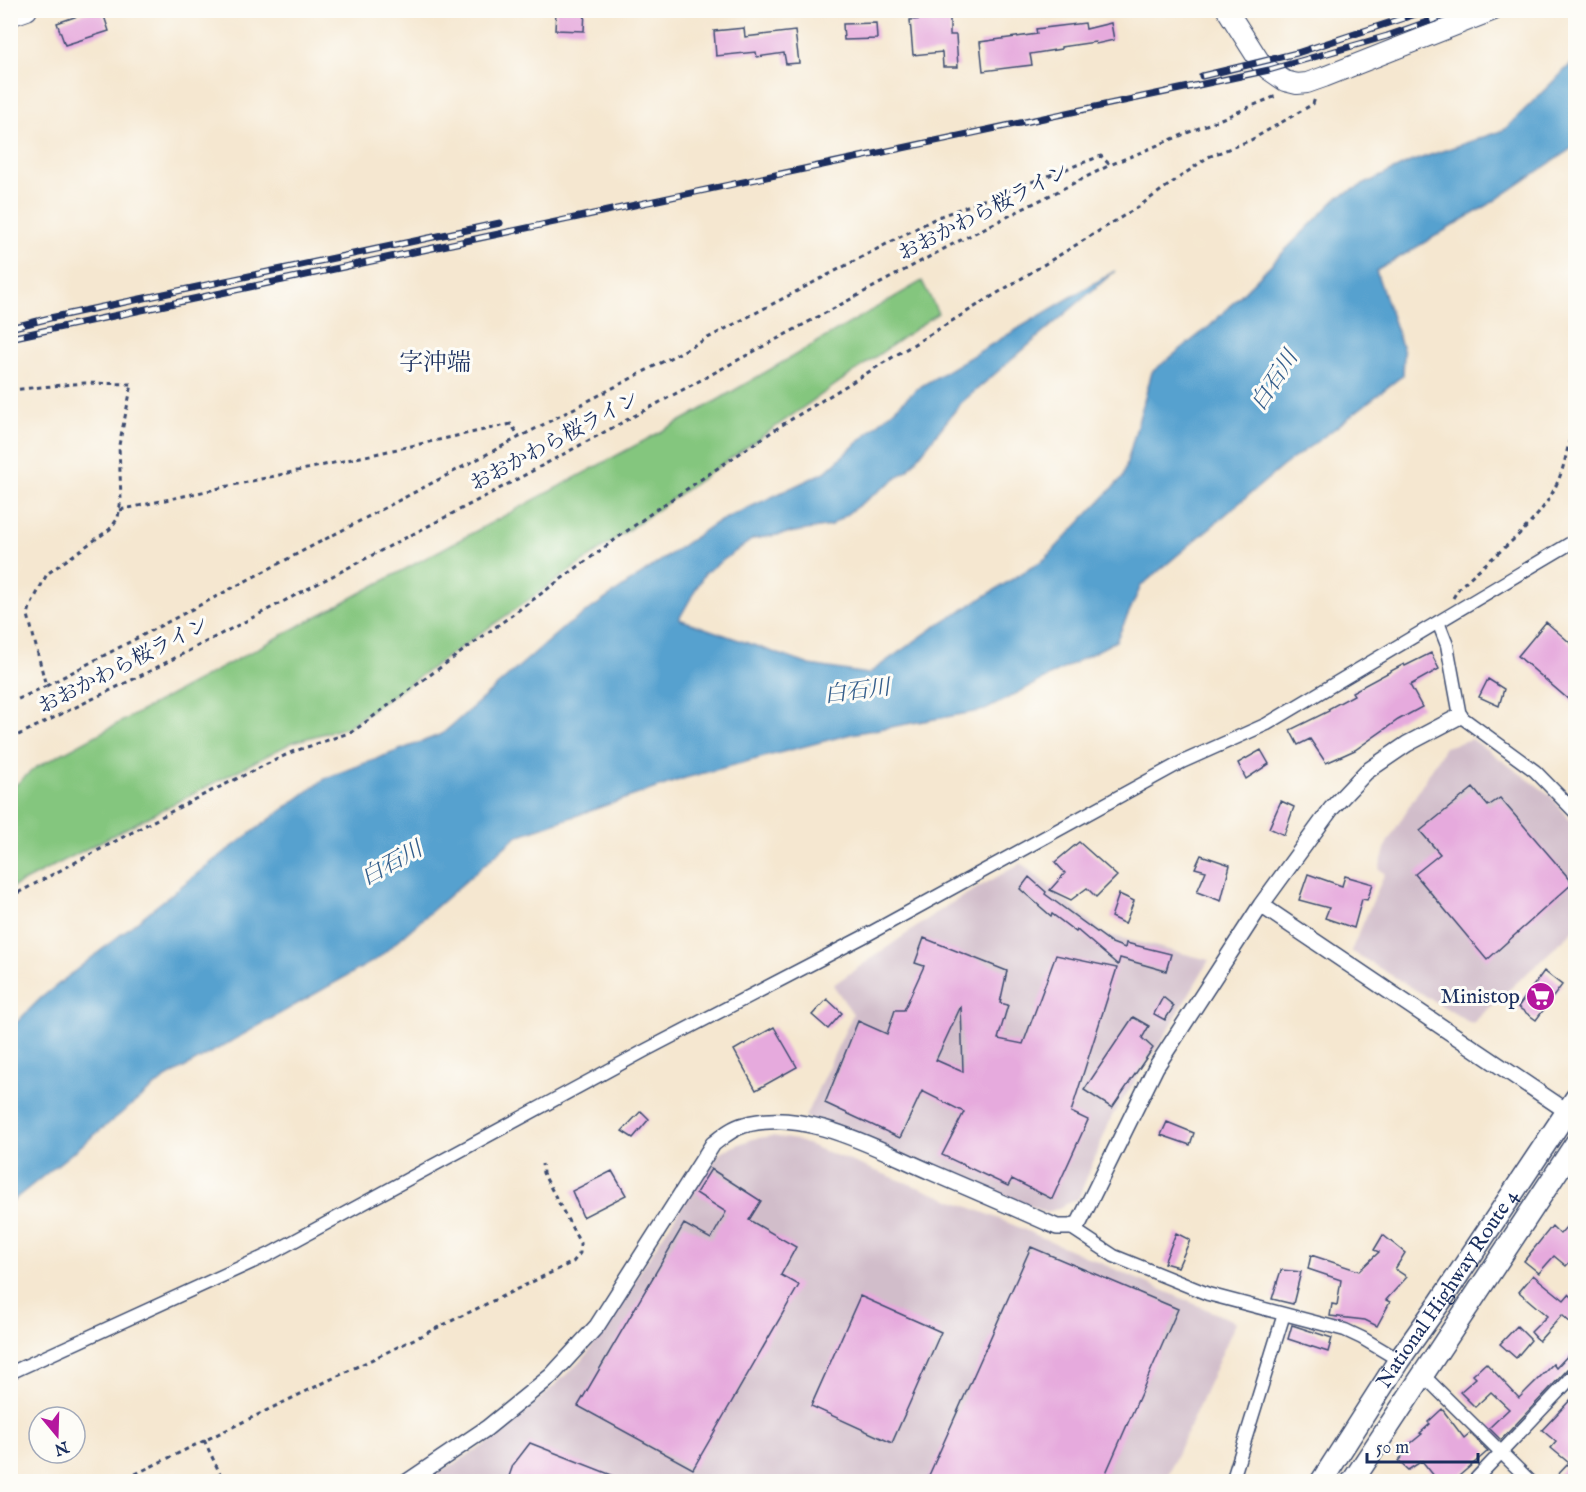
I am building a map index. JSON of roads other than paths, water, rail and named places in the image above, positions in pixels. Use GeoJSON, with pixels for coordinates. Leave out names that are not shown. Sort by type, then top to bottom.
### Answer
{"type":"FeatureCollection","features":[{"type":"Feature","properties":{"kind":"highway","name":"National Highway Route 4"},"geometry":{"type":"LineString","coordinates":[[1321,1482],[1399,1360],[1572,1108]]}},
{"type":"Feature","properties":{"kind":"highway","name":"National Highway Route 4"},"geometry":{"type":"LineString","coordinates":[[1352,1482],[1575,1143]]}},
{"type":"Feature","properties":{"kind":"main road"},"geometry":{"type":"LineString","coordinates":[[10,16],[27,10]]}},
{"type":"Feature","properties":{"kind":"main road"},"geometry":{"type":"LineString","coordinates":[[1227,10],[1260,62],[1285,81],[1297,84],[1315,80],[1494,10]]}},
{"type":"Feature","properties":{"kind":"street"},"geometry":{"type":"LineString","coordinates":[[10,1373],[270,1254],[1182,762],[1267,724],[1575,540]]}},
{"type":"Feature","properties":{"kind":"street"},"geometry":{"type":"LineString","coordinates":[[1438,622],[1447,645],[1460,716],[1535,771],[1575,813]]}},
{"type":"Feature","properties":{"kind":"street"},"geometry":{"type":"LineString","coordinates":[[407,1482],[487,1428],[551,1376],[597,1326],[713,1144],[729,1132],[744,1125],[769,1121],[795,1123],[839,1132],[1057,1227],[1070,1227],[1079,1223],[1156,1067],[1261,905],[1330,809],[1366,772],[1407,744],[1460,716]]}},
{"type":"Feature","properties":{"kind":"street"},"geometry":{"type":"LineString","coordinates":[[1261,905],[1572,1108]]}},
{"type":"Feature","properties":{"kind":"street"},"geometry":{"type":"LineString","coordinates":[[1070,1227],[1114,1256],[1145,1269],[1208,1294],[1345,1330],[1399,1360]]}},
{"type":"Feature","properties":{"kind":"street"},"geometry":{"type":"LineString","coordinates":[[1232,1482],[1284,1314]]}},
{"type":"Feature","properties":{"kind":"street"},"geometry":{"type":"LineString","coordinates":[[1473,1482],[1575,1373]]}},
{"type":"Feature","properties":{"kind":"street"},"geometry":{"type":"LineString","coordinates":[[1422,1374],[1531,1482]]}},
{"type":"Feature","properties":{"kind":"water","name":"白石川"},"geometry":{"type":"Polygon","coordinates":[[[1575,60],[1575,146],[1488,205],[1376,271],[1404,352],[1403,375],[1283,466],[1141,586],[1116,641],[985,710],[851,734],[685,778],[517,836],[377,959],[164,1079],[11,1202],[11,1028],[41,998],[213,861],[326,778],[442,734],[562,629],[714,524],[825,472],[918,388],[1115,271],[961,403],[908,470],[830,526],[753,539],[705,573],[679,619],[810,665],[868,674],[932,629],[1045,559],[1123,477],[1152,372],[1210,326],[1338,197],[1410,162],[1504,130],[1575,60]]]}},
{"type":"Feature","properties":{"kind":"railway"},"geometry":{"type":"LineString","coordinates":[[1202,76],[1297,53],[1428,10]]}},
{"type":"Feature","properties":{"kind":"railway"},"geometry":{"type":"LineString","coordinates":[[10,338],[1269,70],[1387,36],[1461,10]]}},
{"type":"Feature","properties":{"kind":"railway"},"geometry":{"type":"LineString","coordinates":[[10,328],[500,223]]}},
{"type":"Feature","properties":{"kind":"place","name":"Ministop"},"geometry":{"type":"Point","coordinates":[1541,997]}},
{"type":"Feature","properties":{"kind":"district","name":"字沖端"},"geometry":{"type":"Point","coordinates":[435,363]}}]}
